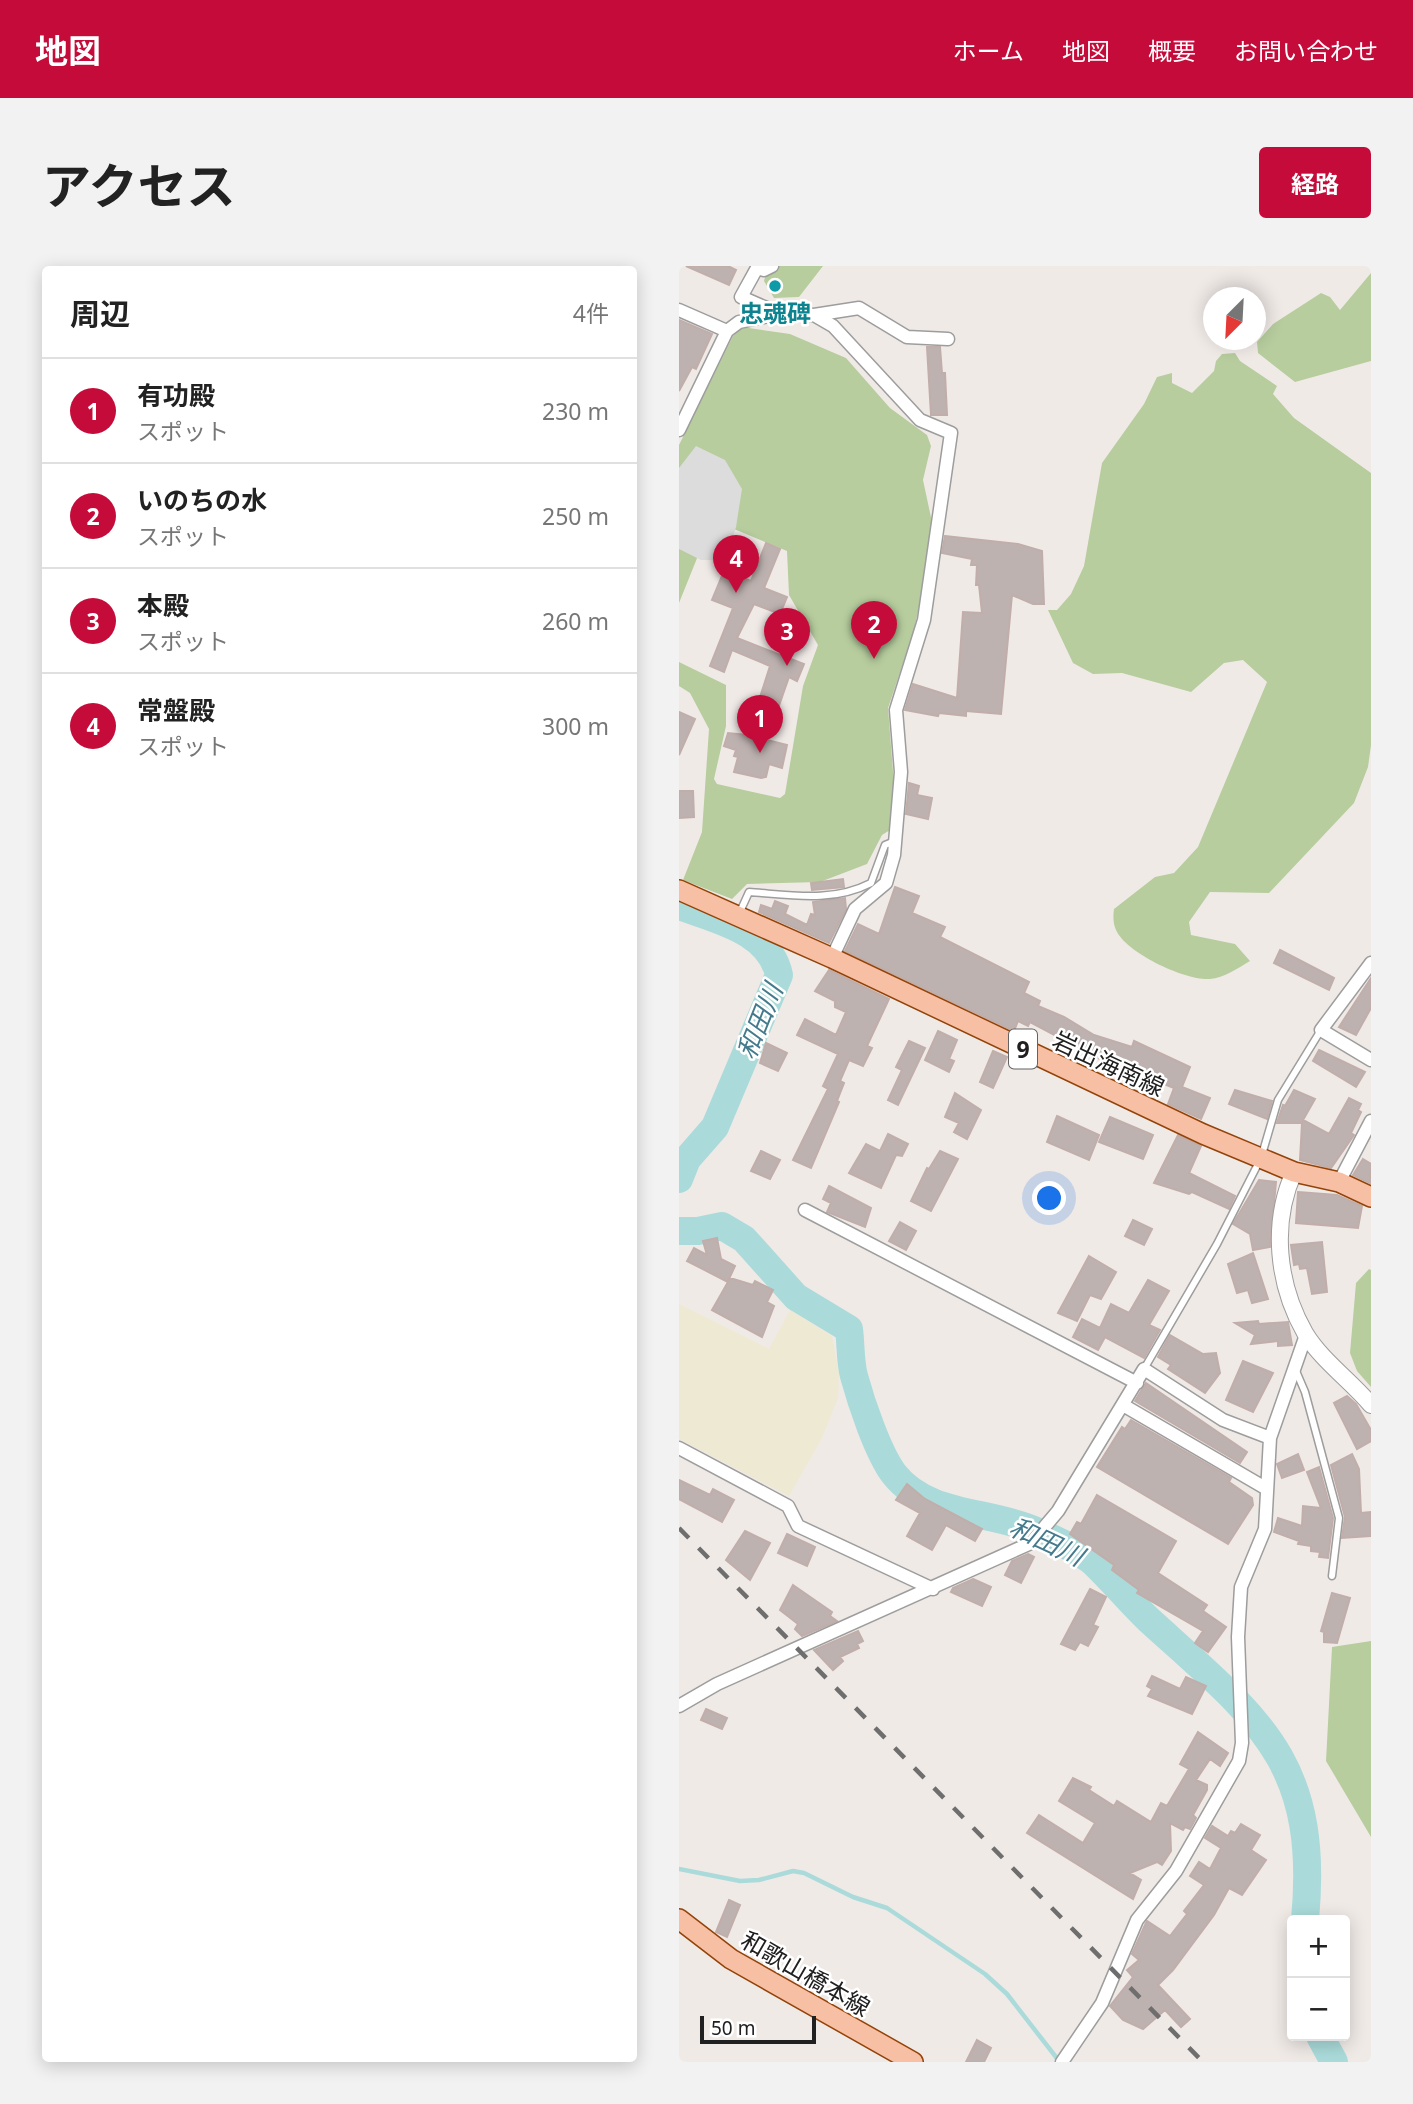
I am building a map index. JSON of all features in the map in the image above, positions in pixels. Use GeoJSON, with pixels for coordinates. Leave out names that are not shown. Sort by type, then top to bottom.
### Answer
{"type":"FeatureCollection","features":[{"type":"Feature","properties":{"kind":"main road","name":"岩出海南線"},"geometry":{"type":"LineString","coordinates":[[679,890],[832,958],[1105,1088],[1261,1158],[1294,1172],[1339,1182],[1371,1196]]}},
{"type":"Feature","properties":{"kind":"main road","name":"和歌山橋本線"},"geometry":{"type":"LineString","coordinates":[[679,1919],[742,1966],[913,2062]]}},
{"type":"Feature","properties":{"kind":"street"},"geometry":{"type":"LineString","coordinates":[[772,266],[764,270],[755,267],[741,297],[778,313]]}},
{"type":"Feature","properties":{"kind":"street"},"geometry":{"type":"LineString","coordinates":[[679,430],[727,331],[739,323],[778,313],[814,315],[859,308],[907,337],[948,339]]}},
{"type":"Feature","properties":{"kind":"street"},"geometry":{"type":"LineString","coordinates":[[679,310],[727,331]]}},
{"type":"Feature","properties":{"kind":"street"},"geometry":{"type":"LineString","coordinates":[[814,315],[833,326],[920,420],[951,433],[924,620],[895,710],[901,772],[895,841],[885,883],[855,909],[832,958]]}},
{"type":"Feature","properties":{"kind":"street"},"geometry":{"type":"LineString","coordinates":[[1371,963],[1321,1030],[1371,1060]]}},
{"type":"Feature","properties":{"kind":"street"},"geometry":{"type":"LineString","coordinates":[[1339,1182],[1371,1121]]}},
{"type":"Feature","properties":{"kind":"street"},"geometry":{"type":"LineString","coordinates":[[1294,1172],[1283,1198],[1280,1258],[1287,1292],[1306,1335],[1371,1405]]}},
{"type":"Feature","properties":{"kind":"street"},"geometry":{"type":"LineString","coordinates":[[805,1210],[1137,1382]]}},
{"type":"Feature","properties":{"kind":"street"},"geometry":{"type":"LineString","coordinates":[[1062,2062],[1102,2003],[1137,1920],[1150,1900],[1176,1871],[1239,1761],[1243,1743],[1238,1637],[1241,1587],[1265,1529],[1270,1438],[1306,1335]]}},
{"type":"Feature","properties":{"kind":"street"},"geometry":{"type":"LineString","coordinates":[[679,1706],[717,1684],[1031,1543],[1058,1511],[1144,1369],[1223,1420],[1270,1438]]}},
{"type":"Feature","properties":{"kind":"street"},"geometry":{"type":"LineString","coordinates":[[1123,1405],[1267,1489]]}},
{"type":"Feature","properties":{"kind":"street"},"geometry":{"type":"LineString","coordinates":[[679,1448],[788,1506],[798,1526],[933,1589]]}},
{"type":"Feature","properties":{"kind":"lane"},"geometry":{"type":"LineString","coordinates":[[738,916],[749,892],[825,897],[853,892],[871,883],[885,845],[895,841]]}},
{"type":"Feature","properties":{"kind":"lane"},"geometry":{"type":"LineString","coordinates":[[1144,1369],[1217,1244],[1261,1158],[1278,1100],[1321,1030]]}},
{"type":"Feature","properties":{"kind":"lane"},"geometry":{"type":"LineString","coordinates":[[1294,1368],[1305,1392],[1339,1518],[1332,1576]]}},
{"type":"Feature","properties":{"kind":"shaded area"},"geometry":{"type":"Polygon","coordinates":[[[696,446],[725,460],[742,489],[736,527],[727,555],[716,560],[701,560],[679,549],[679,468],[696,446]]]}},
{"type":"Feature","properties":{"kind":"shaded area"},"geometry":{"type":"Polygon","coordinates":[[[679,1304],[769,1349],[790,1310],[832,1336],[839,1374],[838,1398],[821,1440],[789,1496],[679,1439],[679,1304]]]}},
{"type":"Feature","properties":{"kind":"green space"},"geometry":{"type":"Polygon","coordinates":[[[768,266],[823,266],[799,297],[774,298],[764,281],[768,266]]]}},
{"type":"Feature","properties":{"kind":"green space"},"geometry":{"type":"Polygon","coordinates":[[[1371,273],[1371,361],[1295,382],[1258,353],[1258,350],[1266,350],[1266,332],[1273,324],[1321,293],[1330,297],[1340,310],[1371,273]]]}},
{"type":"Feature","properties":{"kind":"green space"},"geometry":{"type":"Polygon","coordinates":[[[742,327],[790,334],[846,358],[890,408],[927,435],[931,446],[923,480],[932,522],[913,634],[888,708],[894,784],[890,830],[882,835],[867,864],[820,882],[747,884],[732,899],[683,880],[702,832],[709,729],[690,693],[679,686],[679,662],[726,685],[726,726],[714,779],[717,784],[780,798],[785,794],[803,686],[818,645],[789,595],[787,551],[717,522],[710,526],[679,603],[679,445],[733,336],[742,327]]]}},
{"type":"Feature","properties":{"kind":"green space"},"geometry":{"type":"Polygon","coordinates":[[[1235,353],[1240,361],[1277,386],[1273,394],[1294,418],[1371,473],[1371,745],[1368,767],[1354,803],[1269,893],[1210,892],[1189,922],[1191,935],[1235,944],[1250,961],[1226,975],[1210,979],[1172,970],[1132,948],[1116,930],[1114,909],[1155,877],[1174,873],[1198,847],[1267,682],[1243,660],[1224,663],[1191,692],[1122,673],[1093,674],[1073,663],[1048,610],[1057,610],[1071,594],[1084,566],[1102,463],[1144,404],[1157,377],[1172,373],[1172,383],[1192,393],[1214,371],[1216,361],[1222,354],[1235,353]]]}},
{"type":"Feature","properties":{"kind":"green space"},"geometry":{"type":"Polygon","coordinates":[[[1369,1269],[1371,1387],[1357,1371],[1350,1353],[1356,1283],[1369,1269]]]}},
{"type":"Feature","properties":{"kind":"green space"},"geometry":{"type":"Polygon","coordinates":[[[1371,1641],[1371,1837],[1326,1761],[1332,1647],[1371,1641]]]}},
{"type":"Feature","properties":{"kind":"building"},"geometry":{"type":"Polygon","coordinates":[[[686,266],[728,266],[736,270],[729,285],[686,266]]]}},
{"type":"Feature","properties":{"kind":"building"},"geometry":{"type":"Polygon","coordinates":[[[679,320],[712,334],[696,369],[692,367],[679,391],[679,320]]]}},
{"type":"Feature","properties":{"kind":"building"},"geometry":{"type":"Polygon","coordinates":[[[927,347],[940,347],[942,373],[945,373],[947,415],[931,415],[927,347]]]}},
{"type":"Feature","properties":{"kind":"building"},"geometry":{"type":"Polygon","coordinates":[[[945,536],[1018,544],[1042,551],[1044,604],[1033,604],[1012,595],[1001,714],[966,711],[966,716],[939,713],[938,716],[905,710],[913,684],[957,698],[963,612],[982,613],[979,585],[976,585],[977,565],[971,565],[972,559],[942,553],[945,536]]]}},
{"type":"Feature","properties":{"kind":"building"},"geometry":{"type":"Polygon","coordinates":[[[766,543],[780,549],[764,588],[787,597],[780,614],[754,604],[737,638],[804,664],[797,681],[789,677],[767,740],[787,745],[782,768],[769,764],[766,777],[761,778],[734,772],[738,757],[734,756],[736,750],[724,746],[728,733],[748,735],[770,666],[732,650],[724,672],[710,666],[733,608],[712,600],[724,571],[751,581],[766,543]]]}},
{"type":"Feature","properties":{"kind":"building"},"geometry":{"type":"Polygon","coordinates":[[[679,712],[695,719],[679,755],[679,712]]]}},
{"type":"Feature","properties":{"kind":"building"},"geometry":{"type":"Polygon","coordinates":[[[909,783],[919,786],[917,795],[932,798],[928,819],[906,814],[909,783]]]}},
{"type":"Feature","properties":{"kind":"building"},"geometry":{"type":"Polygon","coordinates":[[[679,791],[693,791],[694,817],[679,818],[679,791]]]}},
{"type":"Feature","properties":{"kind":"building"},"geometry":{"type":"Polygon","coordinates":[[[843,879],[844,887],[812,890],[811,883],[843,879]]]}},
{"type":"Feature","properties":{"kind":"building"},"geometry":{"type":"Polygon","coordinates":[[[895,887],[919,896],[912,913],[945,927],[940,937],[1029,982],[1024,993],[1040,1001],[1038,1006],[1064,1017],[1094,1035],[1132,1047],[1134,1041],[1190,1067],[1182,1087],[1210,1098],[1201,1119],[1168,1104],[1174,1088],[1161,1083],[1162,1080],[1149,1072],[1120,1059],[1117,1068],[1030,1022],[1028,1026],[1018,1021],[1014,1031],[845,951],[858,924],[879,934],[895,887]]]}},
{"type":"Feature","properties":{"kind":"building"},"geometry":{"type":"Polygon","coordinates":[[[845,898],[846,909],[829,943],[759,912],[761,905],[772,909],[775,901],[788,906],[785,914],[807,925],[811,914],[815,915],[813,902],[845,898]]]}},
{"type":"Feature","properties":{"kind":"building"},"geometry":{"type":"Polygon","coordinates":[[[1280,950],[1334,978],[1329,990],[1274,963],[1280,950]]]}},
{"type":"Feature","properties":{"kind":"building"},"geometry":{"type":"Polygon","coordinates":[[[829,970],[889,999],[867,1046],[872,1048],[863,1066],[849,1060],[840,1081],[844,1083],[837,1101],[839,1102],[811,1168],[793,1160],[828,1089],[823,1086],[838,1054],[797,1035],[805,1019],[836,1035],[846,1012],[835,1007],[835,1001],[815,991],[829,970]]]}},
{"type":"Feature","properties":{"kind":"building"},"geometry":{"type":"Polygon","coordinates":[[[1371,978],[1371,1008],[1356,1035],[1339,1027],[1371,978]]]}},
{"type":"Feature","properties":{"kind":"building"},"geometry":{"type":"Polygon","coordinates":[[[938,1031],[957,1040],[949,1059],[954,1061],[949,1072],[925,1060],[938,1031]]]}},
{"type":"Feature","properties":{"kind":"building"},"geometry":{"type":"Polygon","coordinates":[[[909,1041],[925,1048],[898,1105],[888,1100],[902,1070],[896,1067],[909,1041]]]}},
{"type":"Feature","properties":{"kind":"building"},"geometry":{"type":"Polygon","coordinates":[[[766,1043],[787,1053],[778,1071],[760,1063],[766,1043]]]}},
{"type":"Feature","properties":{"kind":"building"},"geometry":{"type":"Polygon","coordinates":[[[1319,1050],[1365,1072],[1356,1087],[1313,1061],[1319,1050]]]}},
{"type":"Feature","properties":{"kind":"building"},"geometry":{"type":"Polygon","coordinates":[[[993,1051],[1007,1057],[993,1088],[980,1082],[993,1051]]]}},
{"type":"Feature","properties":{"kind":"building"},"geometry":{"type":"Polygon","coordinates":[[[1235,1090],[1272,1101],[1267,1119],[1229,1104],[1235,1090]]]}},
{"type":"Feature","properties":{"kind":"building"},"geometry":{"type":"Polygon","coordinates":[[[1294,1090],[1315,1099],[1303,1120],[1329,1134],[1349,1098],[1361,1104],[1358,1110],[1361,1112],[1351,1133],[1354,1135],[1331,1168],[1300,1160],[1302,1123],[1277,1123],[1283,1105],[1285,1106],[1294,1090]]]}},
{"type":"Feature","properties":{"kind":"building"},"geometry":{"type":"Polygon","coordinates":[[[955,1093],[981,1110],[967,1139],[954,1132],[959,1123],[945,1117],[955,1093]]]}},
{"type":"Feature","properties":{"kind":"building"},"geometry":{"type":"Polygon","coordinates":[[[1057,1116],[1099,1135],[1089,1160],[1047,1142],[1057,1116]]]}},
{"type":"Feature","properties":{"kind":"building"},"geometry":{"type":"Polygon","coordinates":[[[1110,1117],[1153,1135],[1143,1159],[1099,1142],[1110,1117]]]}},
{"type":"Feature","properties":{"kind":"building"},"geometry":{"type":"Polygon","coordinates":[[[888,1134],[908,1144],[902,1156],[896,1155],[881,1188],[849,1173],[866,1144],[880,1151],[888,1134]]]}},
{"type":"Feature","properties":{"kind":"building"},"geometry":{"type":"Polygon","coordinates":[[[1178,1135],[1201,1146],[1189,1173],[1235,1196],[1229,1209],[1192,1192],[1189,1194],[1154,1183],[1178,1135]]]}},
{"type":"Feature","properties":{"kind":"building"},"geometry":{"type":"Polygon","coordinates":[[[761,1151],[780,1160],[770,1179],[751,1171],[761,1151]]]}},
{"type":"Feature","properties":{"kind":"building"},"geometry":{"type":"Polygon","coordinates":[[[940,1151],[958,1159],[931,1211],[911,1201],[927,1168],[929,1169],[940,1151]]]}},
{"type":"Feature","properties":{"kind":"building"},"geometry":{"type":"Polygon","coordinates":[[[1363,1159],[1371,1164],[1370,1183],[1353,1175],[1363,1159]]]}},
{"type":"Feature","properties":{"kind":"building"},"geometry":{"type":"Polygon","coordinates":[[[1259,1180],[1276,1182],[1270,1247],[1253,1250],[1250,1234],[1233,1224],[1259,1180]]]}},
{"type":"Feature","properties":{"kind":"building"},"geometry":{"type":"Polygon","coordinates":[[[829,1186],[871,1208],[865,1227],[827,1212],[831,1203],[823,1199],[829,1186]]]}},
{"type":"Feature","properties":{"kind":"building"},"geometry":{"type":"Polygon","coordinates":[[[1298,1192],[1337,1195],[1362,1206],[1358,1228],[1296,1223],[1298,1192]]]}},
{"type":"Feature","properties":{"kind":"building"},"geometry":{"type":"Polygon","coordinates":[[[1133,1220],[1152,1229],[1144,1245],[1125,1236],[1133,1220]]]}},
{"type":"Feature","properties":{"kind":"building"},"geometry":{"type":"Polygon","coordinates":[[[900,1222],[916,1231],[906,1250],[889,1241],[900,1222]]]}},
{"type":"Feature","properties":{"kind":"building"},"geometry":{"type":"Polygon","coordinates":[[[717,1238],[721,1259],[735,1266],[728,1281],[730,1278],[753,1285],[755,1281],[773,1290],[767,1302],[774,1306],[762,1337],[712,1310],[728,1282],[687,1261],[694,1248],[707,1255],[703,1241],[717,1238]]]}},
{"type":"Feature","properties":{"kind":"building"},"geometry":{"type":"Polygon","coordinates":[[[1322,1242],[1327,1292],[1312,1294],[1307,1268],[1300,1269],[1299,1264],[1294,1265],[1291,1245],[1322,1242]]]}},
{"type":"Feature","properties":{"kind":"building"},"geometry":{"type":"Polygon","coordinates":[[[1253,1253],[1268,1299],[1252,1303],[1248,1290],[1237,1293],[1228,1264],[1253,1253]]]}},
{"type":"Feature","properties":{"kind":"building"},"geometry":{"type":"Polygon","coordinates":[[[1089,1256],[1116,1272],[1101,1299],[1090,1295],[1077,1321],[1058,1313],[1089,1256]]]}},
{"type":"Feature","properties":{"kind":"building"},"geometry":{"type":"Polygon","coordinates":[[[1148,1280],[1169,1291],[1149,1325],[1160,1330],[1144,1358],[1105,1337],[1098,1350],[1073,1337],[1082,1319],[1100,1328],[1111,1304],[1129,1313],[1148,1280]]]}},
{"type":"Feature","properties":{"kind":"building"},"geometry":{"type":"Polygon","coordinates":[[[1258,1321],[1259,1324],[1288,1322],[1292,1345],[1278,1346],[1278,1341],[1251,1344],[1255,1335],[1235,1323],[1258,1321]]]}},
{"type":"Feature","properties":{"kind":"building"},"geometry":{"type":"Polygon","coordinates":[[[1170,1335],[1203,1354],[1216,1353],[1220,1373],[1205,1393],[1168,1369],[1171,1365],[1158,1357],[1170,1335]]]}},
{"type":"Feature","properties":{"kind":"building"},"geometry":{"type":"Polygon","coordinates":[[[1243,1361],[1273,1373],[1253,1412],[1226,1400],[1243,1361]]]}},
{"type":"Feature","properties":{"kind":"building"},"geometry":{"type":"Polygon","coordinates":[[[1146,1383],[1247,1452],[1240,1463],[1135,1401],[1146,1383]]]}},
{"type":"Feature","properties":{"kind":"building"},"geometry":{"type":"Polygon","coordinates":[[[1347,1396],[1356,1404],[1371,1430],[1371,1441],[1357,1449],[1334,1403],[1347,1396]]]}},
{"type":"Feature","properties":{"kind":"building"},"geometry":{"type":"Polygon","coordinates":[[[1131,1420],[1231,1478],[1229,1482],[1252,1498],[1253,1505],[1228,1544],[1097,1467],[1122,1427],[1125,1429],[1131,1420]]]}},
{"type":"Feature","properties":{"kind":"building"},"geometry":{"type":"Polygon","coordinates":[[[1298,1454],[1304,1470],[1282,1478],[1277,1464],[1298,1454]]]}},
{"type":"Feature","properties":{"kind":"building"},"geometry":{"type":"Polygon","coordinates":[[[1352,1454],[1359,1469],[1361,1513],[1370,1512],[1371,1536],[1342,1538],[1345,1517],[1331,1465],[1352,1454]]]}},
{"type":"Feature","properties":{"kind":"building"},"geometry":{"type":"Polygon","coordinates":[[[1319,1467],[1333,1518],[1328,1558],[1319,1557],[1320,1552],[1311,1551],[1311,1546],[1298,1544],[1299,1541],[1274,1532],[1278,1518],[1302,1526],[1303,1506],[1321,1508],[1307,1472],[1319,1467]]]}},
{"type":"Feature","properties":{"kind":"building"},"geometry":{"type":"Polygon","coordinates":[[[679,1480],[710,1495],[713,1489],[734,1500],[722,1522],[679,1499],[679,1480]]]}},
{"type":"Feature","properties":{"kind":"building"},"geometry":{"type":"Polygon","coordinates":[[[907,1484],[925,1499],[982,1529],[975,1541],[946,1525],[932,1550],[907,1536],[920,1513],[896,1500],[907,1484]]]}},
{"type":"Feature","properties":{"kind":"building"},"geometry":{"type":"Polygon","coordinates":[[[1097,1495],[1176,1541],[1158,1573],[1207,1605],[1203,1611],[1226,1627],[1208,1652],[1195,1643],[1203,1631],[1137,1593],[1139,1590],[1112,1570],[1114,1565],[1070,1534],[1077,1522],[1081,1524],[1097,1495]]]}},
{"type":"Feature","properties":{"kind":"building"},"geometry":{"type":"Polygon","coordinates":[[[745,1531],[770,1543],[750,1580],[726,1560],[745,1531]]]}},
{"type":"Feature","properties":{"kind":"building"},"geometry":{"type":"Polygon","coordinates":[[[787,1534],[815,1547],[807,1566],[778,1553],[787,1534]]]}},
{"type":"Feature","properties":{"kind":"building"},"geometry":{"type":"Polygon","coordinates":[[[1028,1554],[1034,1557],[1021,1583],[1005,1575],[1012,1561],[1028,1554]]]}},
{"type":"Feature","properties":{"kind":"building"},"geometry":{"type":"Polygon","coordinates":[[[973,1579],[991,1587],[982,1606],[951,1592],[953,1588],[973,1579]]]}},
{"type":"Feature","properties":{"kind":"building"},"geometry":{"type":"Polygon","coordinates":[[[793,1585],[832,1612],[830,1616],[837,1621],[802,1636],[795,1629],[798,1624],[780,1610],[793,1585]]]}},
{"type":"Feature","properties":{"kind":"building"},"geometry":{"type":"Polygon","coordinates":[[[1090,1589],[1106,1597],[1093,1625],[1098,1627],[1088,1646],[1080,1642],[1075,1650],[1061,1644],[1090,1589]]]}},
{"type":"Feature","properties":{"kind":"building"},"geometry":{"type":"Polygon","coordinates":[[[1332,1593],[1350,1598],[1337,1643],[1324,1642],[1324,1632],[1321,1631],[1332,1593]]]}},
{"type":"Feature","properties":{"kind":"building"},"geometry":{"type":"Polygon","coordinates":[[[858,1631],[863,1641],[857,1644],[859,1648],[840,1657],[843,1661],[833,1670],[814,1650],[858,1631]]]}},
{"type":"Feature","properties":{"kind":"building"},"geometry":{"type":"Polygon","coordinates":[[[1152,1676],[1180,1689],[1186,1677],[1206,1686],[1192,1714],[1148,1696],[1152,1689],[1147,1686],[1152,1676]]]}},
{"type":"Feature","properties":{"kind":"building"},"geometry":{"type":"Polygon","coordinates":[[[706,1709],[727,1718],[722,1729],[701,1720],[706,1709]]]}},
{"type":"Feature","properties":{"kind":"building"},"geometry":{"type":"Polygon","coordinates":[[[1198,1732],[1228,1753],[1220,1766],[1210,1759],[1196,1780],[1207,1785],[1207,1790],[1193,1815],[1196,1818],[1190,1829],[1185,1827],[1183,1830],[1170,1823],[1171,1851],[1162,1865],[1157,1862],[1130,1873],[1141,1880],[1133,1899],[1027,1833],[1039,1815],[1083,1843],[1095,1823],[1059,1801],[1073,1778],[1091,1787],[1089,1790],[1114,1806],[1117,1801],[1151,1822],[1161,1803],[1167,1806],[1189,1769],[1180,1764],[1198,1732]]]}},
{"type":"Feature","properties":{"kind":"building"},"geometry":{"type":"Polygon","coordinates":[[[1241,1824],[1260,1835],[1251,1850],[1266,1860],[1242,1895],[1229,1888],[1214,1915],[1173,1970],[1158,1985],[1190,2019],[1181,2027],[1165,2010],[1143,2029],[1123,2020],[1110,2006],[1133,1977],[1127,1970],[1139,1960],[1132,1954],[1147,1921],[1170,1936],[1187,1914],[1184,1911],[1204,1885],[1190,1876],[1199,1862],[1210,1869],[1221,1848],[1205,1838],[1212,1826],[1228,1836],[1231,1831],[1235,1833],[1241,1824]]]}},
{"type":"Feature","properties":{"kind":"building"},"geometry":{"type":"Polygon","coordinates":[[[729,1900],[740,1905],[727,1937],[716,1932],[729,1900]]]}},
{"type":"Feature","properties":{"kind":"building"},"geometry":{"type":"Polygon","coordinates":[[[977,2040],[991,2048],[984,2062],[966,2062],[977,2040]]]}},
{"type":"Feature","properties":{"kind":"waterway","name":"和田川"},"geometry":{"type":"LineString","coordinates":[[679,906],[740,929],[765,948],[774,960],[779,975],[715,1127],[687,1159],[679,1179]]}},
{"type":"Feature","properties":{"kind":"waterway","name":"和田川"},"geometry":{"type":"LineString","coordinates":[[679,1231],[698,1231],[722,1226],[744,1239],[796,1297],[849,1329],[853,1370],[871,1427],[888,1465],[908,1488],[941,1505],[1034,1530],[1081,1553],[1250,1716],[1273,1747],[1291,1781],[1302,1820],[1307,1865],[1305,1915]]}},
{"type":"Feature","properties":{"kind":"waterway"},"geometry":{"type":"LineString","coordinates":[[679,1869],[740,1881],[759,1880],[793,1871],[804,1873],[853,1897],[887,1908],[985,1974],[1007,1994],[1059,2061]]}},
{"type":"Feature","properties":{"kind":"waterway","name":"和田川"},"geometry":{"type":"LineString","coordinates":[[1323,2041],[1334,2062]]}},
{"type":"Feature","properties":{"kind":"railway"},"geometry":{"type":"LineString","coordinates":[[679,1528],[1203,2062]]}},
{"type":"Feature","properties":{"kind":"place","name":"忠魂碑"},"geometry":{"type":"Point","coordinates":[775,286]}},
{"type":"Feature","properties":{"kind":"place","name":"常盤殿"},"geometry":{"type":"Point","coordinates":[736,593]}},
{"type":"Feature","properties":{"kind":"place","name":"いのちの水"},"geometry":{"type":"Point","coordinates":[874,659]}},
{"type":"Feature","properties":{"kind":"place","name":"本殿"},"geometry":{"type":"Point","coordinates":[787,666]}},
{"type":"Feature","properties":{"kind":"place","name":"有功殿"},"geometry":{"type":"Point","coordinates":[760,753]}}]}
